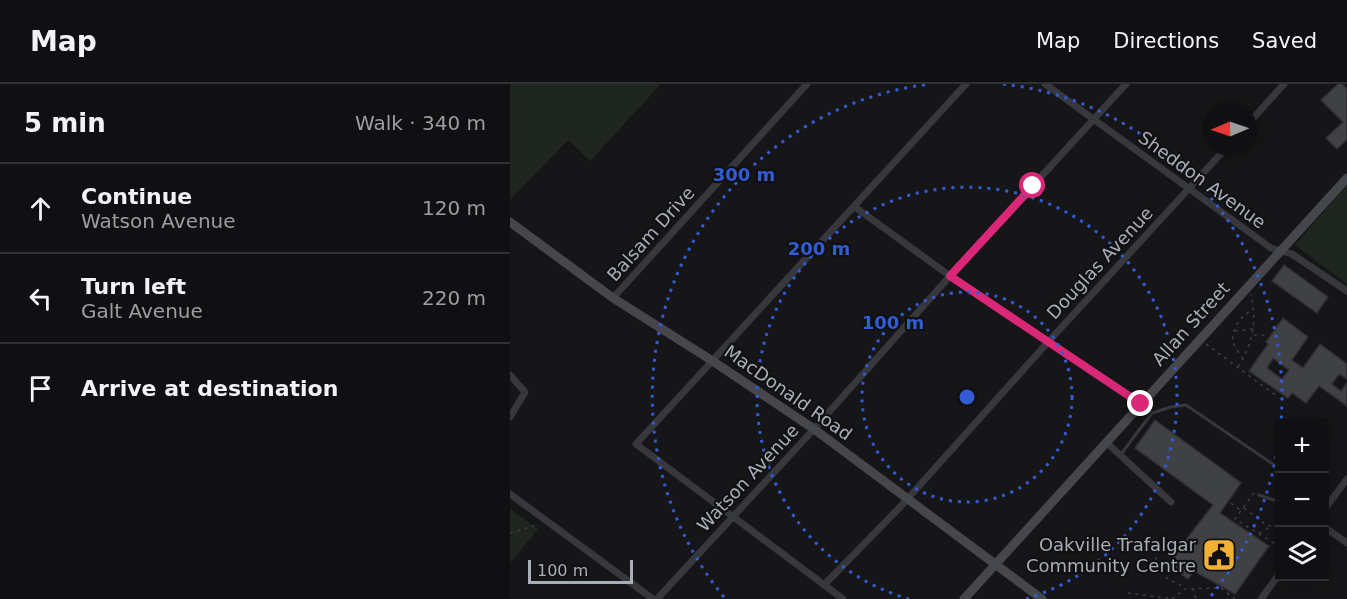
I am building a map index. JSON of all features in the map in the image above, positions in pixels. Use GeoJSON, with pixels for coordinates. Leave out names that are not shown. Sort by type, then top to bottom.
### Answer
{"type":"FeatureCollection","features":[{"type":"Feature","properties":{"kind":"street","name":"Balsam Drive"},"geometry":{"type":"LineString","coordinates":[[613,298],[807,84]]}},
{"type":"Feature","properties":{"kind":"street"},"geometry":{"type":"LineString","coordinates":[[843,599],[636,444],[966,84]]}},
{"type":"Feature","properties":{"kind":"street","name":"Sheddon Avenue"},"geometry":{"type":"LineString","coordinates":[[1046,84],[1271,248],[1292,254],[1347,291]]}},
{"type":"Feature","properties":{"kind":"street","name":"Watson Avenue"},"geometry":{"type":"LineString","coordinates":[[655,599],[814,429],[1126,84]]}},
{"type":"Feature","properties":{"kind":"street"},"geometry":{"type":"LineString","coordinates":[[1257,114],[1284,84]]}},
{"type":"Feature","properties":{"kind":"street","name":"Douglas Avenue"},"geometry":{"type":"LineString","coordinates":[[824,585],[907,500],[1219,156]]}},
{"type":"Feature","properties":{"kind":"street","name":"Allan Street"},"geometry":{"type":"LineString","coordinates":[[964,599],[1347,178]]}},
{"type":"Feature","properties":{"kind":"street"},"geometry":{"type":"LineString","coordinates":[[855,207],[950,276],[1141,404]]}},
{"type":"Feature","properties":{"kind":"street","name":"MacDonald Road"},"geometry":{"type":"LineString","coordinates":[[510,222],[613,298],[814,429],[1042,599]]}},
{"type":"Feature","properties":{"kind":"street"},"geometry":{"type":"LineString","coordinates":[[510,375],[525,392],[510,417]]}},
{"type":"Feature","properties":{"kind":"street"},"geometry":{"type":"LineString","coordinates":[[1106,442],[1171,502]]}},
{"type":"Feature","properties":{"kind":"street"},"geometry":{"type":"LineString","coordinates":[[1329,503],[1347,479]]}},
{"type":"Feature","properties":{"kind":"street"},"geometry":{"type":"LineString","coordinates":[[510,494],[655,599]]}},
{"type":"Feature","properties":{"kind":"street"},"geometry":{"type":"LineString","coordinates":[[1329,530],[1347,543]]}},
{"type":"Feature","properties":{"kind":"street"},"geometry":{"type":"LineString","coordinates":[[1261,599],[1275,580]]}},
{"type":"Feature","properties":{"kind":"lane"},"geometry":{"type":"LineString","coordinates":[[1141,404],[1152,413]]}},
{"type":"Feature","properties":{"kind":"lane"},"geometry":{"type":"LineString","coordinates":[[1120,455],[1152,413],[1186,405],[1275,466]]}},
{"type":"Feature","properties":{"kind":"lane"},"geometry":{"type":"LineString","coordinates":[[1259,495],[1275,500]]}},
{"type":"Feature","properties":{"kind":"path"},"geometry":{"type":"LineString","coordinates":[[1238,368],[1254,329],[1254,309],[1249,285]]}},
{"type":"Feature","properties":{"kind":"path"},"geometry":{"type":"LineString","coordinates":[[1243,358],[1233,344],[1234,328],[1249,311],[1254,309]]}},
{"type":"Feature","properties":{"kind":"path"},"geometry":{"type":"LineString","coordinates":[[1234,331],[1254,329]]}},
{"type":"Feature","properties":{"kind":"path"},"geometry":{"type":"LineString","coordinates":[[1253,336],[1263,335],[1267,338]]}},
{"type":"Feature","properties":{"kind":"path"},"geometry":{"type":"LineString","coordinates":[[1199,339],[1278,397]]}},
{"type":"Feature","properties":{"kind":"path"},"geometry":{"type":"LineString","coordinates":[[1254,492],[1235,519],[1275,544]]}},
{"type":"Feature","properties":{"kind":"path"},"geometry":{"type":"LineString","coordinates":[[1231,503],[1241,511]]}},
{"type":"Feature","properties":{"kind":"path"},"geometry":{"type":"LineString","coordinates":[[1244,507],[1265,524],[1276,527]]}},
{"type":"Feature","properties":{"kind":"path"},"geometry":{"type":"LineString","coordinates":[[510,533],[537,525]]}},
{"type":"Feature","properties":{"kind":"path"},"geometry":{"type":"LineString","coordinates":[[1258,534],[1271,526]]}},
{"type":"Feature","properties":{"kind":"path"},"geometry":{"type":"LineString","coordinates":[[1155,557],[1167,578],[1185,586],[1185,589]]}},
{"type":"Feature","properties":{"kind":"path"},"geometry":{"type":"LineString","coordinates":[[1193,588],[1196,599]]}},
{"type":"Feature","properties":{"kind":"path"},"geometry":{"type":"LineString","coordinates":[[1128,593],[1173,599],[1185,589],[1221,588],[1235,599]]}},
{"type":"Feature","properties":{"kind":"shaded area"},"geometry":{"type":"Polygon","coordinates":[[[510,84],[661,84],[590,161],[568,140],[510,200],[510,84]]]}},
{"type":"Feature","properties":{"kind":"shaded area"},"geometry":{"type":"Polygon","coordinates":[[[1347,185],[1347,284],[1295,245],[1347,185]]]}},
{"type":"Feature","properties":{"kind":"shaded area"},"geometry":{"type":"Polygon","coordinates":[[[510,509],[538,529],[510,563],[510,509]]]}},
{"type":"Feature","properties":{"kind":"building"},"geometry":{"type":"Polygon","coordinates":[[[1338,84],[1342,84],[1347,89],[1347,139],[1337,149],[1326,138],[1343,122],[1321,100],[1338,84]]]}},
{"type":"Feature","properties":{"kind":"building"},"geometry":{"type":"Polygon","coordinates":[[[1284,265],[1328,297],[1317,313],[1272,281],[1284,265]]]}},
{"type":"Feature","properties":{"kind":"building"},"geometry":{"type":"Polygon","coordinates":[[[1283,318],[1308,337],[1292,360],[1303,368],[1320,344],[1347,364],[1347,379],[1339,374],[1332,384],[1341,391],[1347,383],[1347,406],[1319,386],[1306,403],[1292,393],[1288,398],[1249,371],[1268,344],[1266,342],[1283,318]],[[1273,358],[1267,368],[1282,379],[1289,370],[1273,358]]]}},
{"type":"Feature","properties":{"kind":"building"},"geometry":{"type":"Polygon","coordinates":[[[1155,420],[1241,483],[1220,513],[1269,546],[1235,594],[1194,571],[1188,579],[1167,564],[1213,505],[1135,448],[1155,420]]]}},
{"type":"Feature","properties":{"kind":"place","name":"Oakville Trafalgar Community Centre"},"geometry":{"type":"Point","coordinates":[1219,555]}},
{"type":"Feature","properties":{"kind":"route"},"geometry":{"type":"LineString","coordinates":[[1033,186],[950,276],[1141,404]]}}]}
